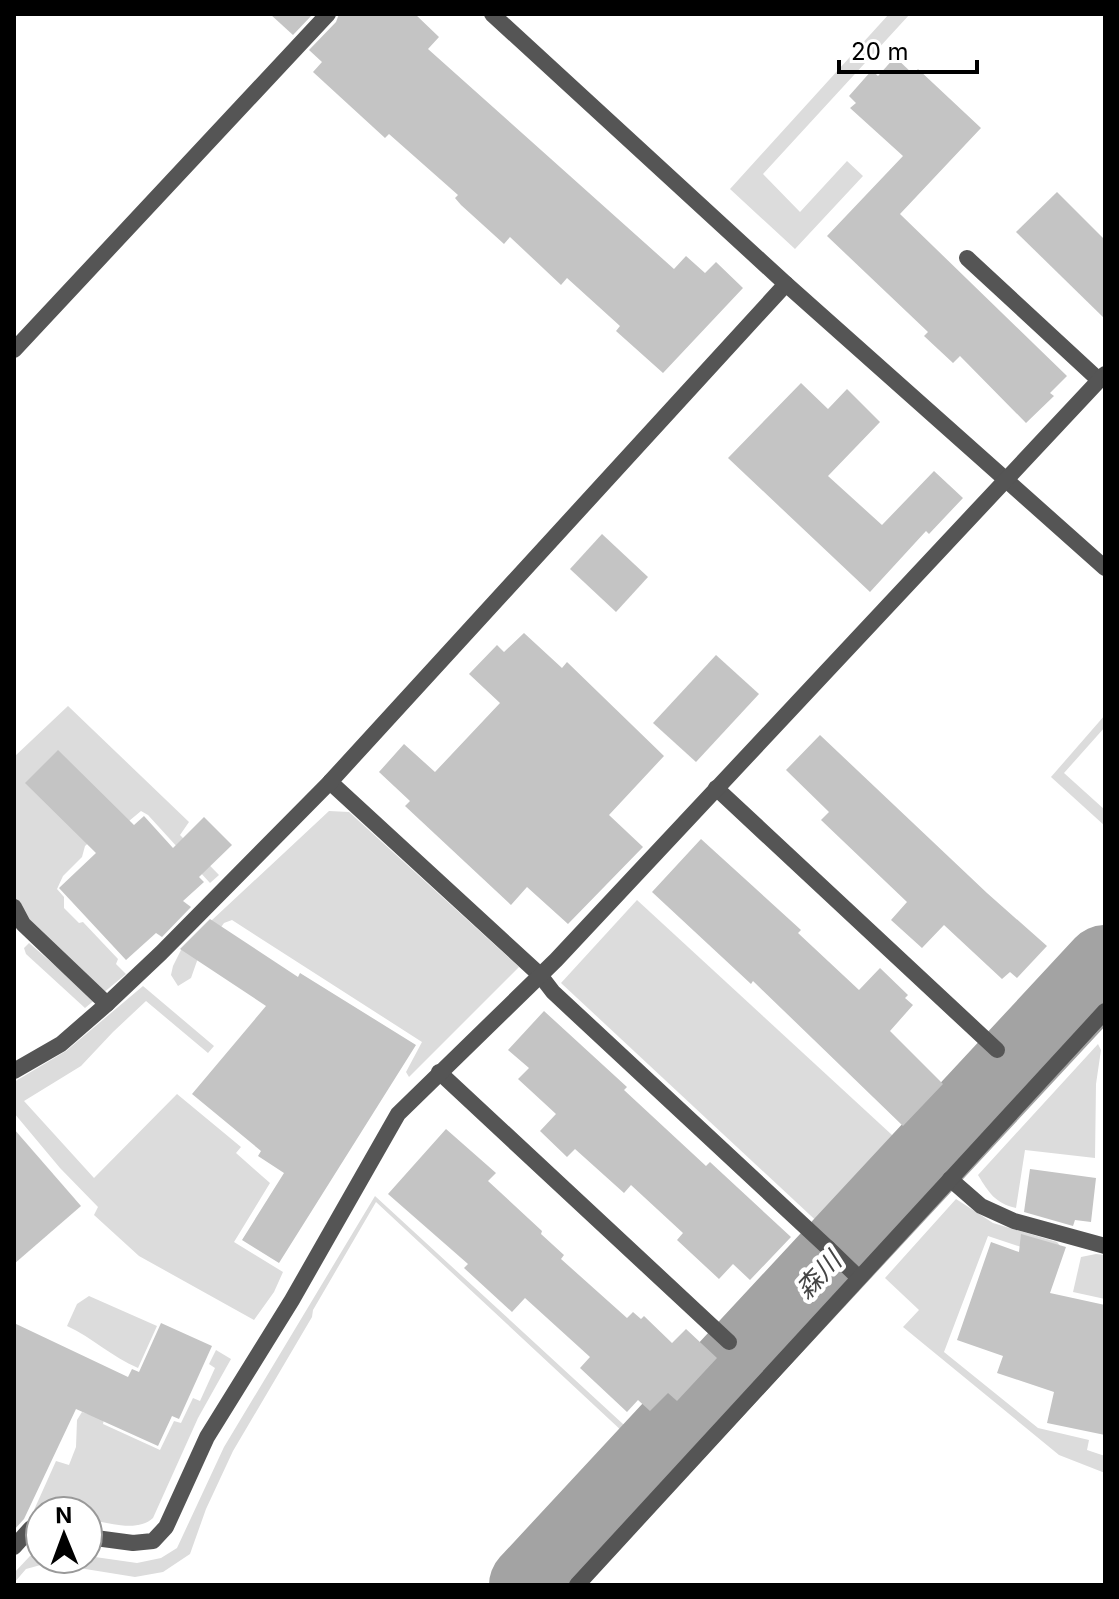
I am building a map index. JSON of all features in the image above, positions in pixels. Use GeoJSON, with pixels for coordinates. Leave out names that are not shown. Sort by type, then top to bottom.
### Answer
{"type":"FeatureCollection","features":[{"type":"Feature","properties":{"kind":"street"},"geometry":{"type":"LineString","coordinates":[[14,350],[328,14]]}},
{"type":"Feature","properties":{"kind":"street"},"geometry":{"type":"LineString","coordinates":[[492,14],[786,284],[1105,568]]}},
{"type":"Feature","properties":{"kind":"street"},"geometry":{"type":"LineString","coordinates":[[104,1539],[133,1543],[153,1541],[166,1527],[207,1437],[292,1300],[398,1114],[540,975],[1102,377],[967,258]]}},
{"type":"Feature","properties":{"kind":"street"},"geometry":{"type":"LineString","coordinates":[[14,1071],[61,1044],[107,1004],[330,782],[786,284]]}},
{"type":"Feature","properties":{"kind":"street"},"geometry":{"type":"LineString","coordinates":[[330,782],[540,975],[553,992],[859,1278]]}},
{"type":"Feature","properties":{"kind":"street"},"geometry":{"type":"LineString","coordinates":[[716,788],[997,1050]]}},
{"type":"Feature","properties":{"kind":"street"},"geometry":{"type":"LineString","coordinates":[[14,907],[23,924],[107,1004]]}},
{"type":"Feature","properties":{"kind":"street"},"geometry":{"type":"LineString","coordinates":[[577,1585],[1105,1011]]}},
{"type":"Feature","properties":{"kind":"street"},"geometry":{"type":"LineString","coordinates":[[439,1072],[729,1342]]}},
{"type":"Feature","properties":{"kind":"street"},"geometry":{"type":"LineString","coordinates":[[950,1179],[981,1206],[1014,1221],[1105,1246]]}},
{"type":"Feature","properties":{"kind":"shaded area"},"geometry":{"type":"Polygon","coordinates":[[[889,14],[910,14],[763,174],[800,212],[847,161],[863,176],[795,249],[730,189],[889,14]]]}},
{"type":"Feature","properties":{"kind":"shaded area"},"geometry":{"type":"Polygon","coordinates":[[[68,706],[189,822],[180,835],[219,875],[210,883],[141,811],[123,826],[109,824],[85,846],[82,857],[63,876],[57,889],[64,897],[64,908],[79,923],[83,922],[118,959],[116,964],[126,974],[85,1008],[26,954],[24,948],[29,943],[66,975],[14,897],[14,757],[68,706]]]}},
{"type":"Feature","properties":{"kind":"shaded area"},"geometry":{"type":"Polygon","coordinates":[[[1105,715],[1105,727],[1064,773],[1105,810],[1105,826],[1051,777],[1105,715]]]}},
{"type":"Feature","properties":{"kind":"shaded area"},"geometry":{"type":"Polygon","coordinates":[[[329,811],[349,812],[519,967],[409,1077],[406,1072],[422,1042],[232,920],[224,923],[197,961],[191,978],[178,986],[171,975],[182,948],[329,811]]]}},
{"type":"Feature","properties":{"kind":"shaded area"},"geometry":{"type":"Polygon","coordinates":[[[637,900],[917,1158],[839,1242],[561,983],[637,900]]]}},
{"type":"Feature","properties":{"kind":"shaded area"},"geometry":{"type":"Polygon","coordinates":[[[1105,937],[1105,952],[1022,1042],[1015,1036],[1105,937]]]}},
{"type":"Feature","properties":{"kind":"shaded area"},"geometry":{"type":"Polygon","coordinates":[[[143,986],[214,1046],[208,1053],[146,1001],[81,1066],[24,1101],[94,1178],[177,1094],[241,1147],[236,1153],[270,1183],[234,1242],[283,1272],[274,1292],[254,1320],[139,1256],[94,1215],[98,1207],[14,1113],[14,1082],[66,1051],[143,986]]]}},
{"type":"Feature","properties":{"kind":"shaded area"},"geometry":{"type":"Polygon","coordinates":[[[1098,1044],[1101,1050],[1096,1084],[1095,1158],[1025,1150],[1016,1208],[998,1200],[978,1175],[1098,1044]]]}},
{"type":"Feature","properties":{"kind":"shaded area"},"geometry":{"type":"Polygon","coordinates":[[[375,1196],[648,1447],[520,1585],[510,1585],[639,1447],[376,1202],[233,1451],[206,1509],[190,1554],[163,1572],[135,1577],[104,1572],[104,1558],[137,1563],[161,1558],[177,1548],[224,1447],[375,1196]]]}},
{"type":"Feature","properties":{"kind":"shaded area"},"geometry":{"type":"Polygon","coordinates":[[[956,1199],[993,1223],[1057,1242],[1061,1247],[1060,1260],[988,1236],[944,1352],[1038,1428],[1089,1440],[1087,1450],[1105,1456],[1105,1473],[1059,1455],[903,1327],[919,1310],[885,1278],[956,1199]]]}},
{"type":"Feature","properties":{"kind":"shaded area"},"geometry":{"type":"Polygon","coordinates":[[[1105,1255],[1105,1299],[1073,1292],[1081,1257],[1105,1255]]]}},
{"type":"Feature","properties":{"kind":"shaded area"},"geometry":{"type":"Polygon","coordinates":[[[89,1296],[157,1326],[138,1368],[67,1326],[77,1304],[89,1296]]]}},
{"type":"Feature","properties":{"kind":"shaded area"},"geometry":{"type":"Polygon","coordinates":[[[216,1350],[231,1359],[198,1418],[153,1518],[131,1526],[104,1522],[104,1495],[41,1495],[56,1461],[69,1465],[76,1447],[77,1420],[82,1412],[104,1419],[103,1424],[160,1450],[174,1421],[181,1423],[193,1398],[200,1401],[215,1368],[209,1364],[216,1350]]]}},
{"type":"Feature","properties":{"kind":"shaded area"},"geometry":{"type":"Polygon","coordinates":[[[24,1562],[24,1571],[14,1583],[14,1573],[24,1562]]]}},
{"type":"Feature","properties":{"kind":"building"},"geometry":{"type":"Polygon","coordinates":[[[270,14],[313,14],[293,35],[270,14]]]}},
{"type":"Feature","properties":{"kind":"building"},"geometry":{"type":"Polygon","coordinates":[[[339,14],[415,14],[439,37],[428,49],[674,269],[686,256],[705,273],[716,262],[743,288],[663,373],[616,331],[620,326],[567,278],[561,285],[510,237],[504,244],[461,205],[455,198],[458,195],[389,134],[385,138],[313,72],[322,62],[309,50],[336,22],[339,14]]]}},
{"type":"Feature","properties":{"kind":"building"},"geometry":{"type":"Polygon","coordinates":[[[895,57],[913,74],[918,69],[981,128],[900,214],[1067,376],[1050,393],[1054,396],[1026,423],[960,356],[953,363],[924,336],[928,332],[827,236],[903,156],[850,108],[856,103],[849,96],[872,70],[878,76],[895,57]]]}},
{"type":"Feature","properties":{"kind":"building"},"geometry":{"type":"Polygon","coordinates":[[[1057,192],[1105,240],[1105,319],[1016,232],[1057,192]]]}},
{"type":"Feature","properties":{"kind":"building"},"geometry":{"type":"Polygon","coordinates":[[[801,383],[828,409],[847,389],[880,422],[828,476],[882,525],[934,471],[963,498],[929,534],[926,531],[870,592],[728,458],[801,383]]]}},
{"type":"Feature","properties":{"kind":"building"},"geometry":{"type":"Polygon","coordinates":[[[602,534],[648,577],[616,612],[570,569],[602,534]]]}},
{"type":"Feature","properties":{"kind":"building"},"geometry":{"type":"Polygon","coordinates":[[[524,633],[562,668],[567,662],[664,756],[609,815],[643,847],[568,924],[527,887],[511,905],[405,806],[410,801],[379,772],[404,744],[435,772],[500,703],[469,674],[497,645],[504,652],[524,633]]]}},
{"type":"Feature","properties":{"kind":"building"},"geometry":{"type":"Polygon","coordinates":[[[716,655],[759,694],[696,762],[653,723],[716,655]]]}},
{"type":"Feature","properties":{"kind":"building"},"geometry":{"type":"Polygon","coordinates":[[[820,735],[1047,946],[1017,978],[1010,972],[1002,979],[944,925],[922,948],[891,920],[907,902],[821,820],[829,812],[786,770],[820,735]]]}},
{"type":"Feature","properties":{"kind":"building"},"geometry":{"type":"Polygon","coordinates":[[[58,750],[134,825],[144,816],[173,848],[204,817],[232,845],[199,877],[204,882],[183,901],[191,907],[162,937],[156,933],[126,960],[59,888],[96,853],[25,783],[58,750]]]}},
{"type":"Feature","properties":{"kind":"building"},"geometry":{"type":"Polygon","coordinates":[[[701,839],[801,930],[798,933],[859,990],[880,968],[908,995],[905,998],[913,1005],[890,1031],[943,1084],[903,1126],[753,981],[751,984],[652,892],[701,839]]]}},
{"type":"Feature","properties":{"kind":"building"},"geometry":{"type":"Polygon","coordinates":[[[210,919],[298,977],[300,973],[416,1045],[279,1263],[242,1240],[284,1173],[258,1156],[261,1151],[192,1094],[266,1006],[180,949],[210,919]]]}},
{"type":"Feature","properties":{"kind":"building"},"geometry":{"type":"Polygon","coordinates":[[[544,1011],[627,1087],[624,1090],[706,1166],[710,1162],[791,1237],[750,1280],[733,1264],[719,1279],[677,1240],[683,1233],[631,1185],[624,1193],[575,1149],[567,1157],[540,1131],[556,1114],[518,1079],[529,1068],[508,1050],[544,1011]]]}},
{"type":"Feature","properties":{"kind":"building"},"geometry":{"type":"Polygon","coordinates":[[[14,1129],[81,1206],[14,1264],[14,1129]]]}},
{"type":"Feature","properties":{"kind":"building"},"geometry":{"type":"Polygon","coordinates":[[[446,1129],[496,1173],[488,1181],[542,1231],[541,1234],[564,1255],[561,1259],[627,1318],[633,1312],[641,1319],[644,1316],[672,1343],[686,1329],[717,1358],[677,1401],[668,1393],[650,1411],[638,1400],[627,1412],[580,1368],[590,1357],[525,1298],[512,1312],[464,1268],[468,1264],[388,1194],[446,1129]]]}},
{"type":"Feature","properties":{"kind":"building"},"geometry":{"type":"Polygon","coordinates":[[[1030,1169],[1096,1178],[1091,1222],[1075,1220],[1073,1226],[1024,1212],[1030,1169]]]}},
{"type":"Feature","properties":{"kind":"building"},"geometry":{"type":"Polygon","coordinates":[[[1021,1234],[1066,1247],[1050,1293],[1105,1305],[1105,1435],[1047,1423],[1054,1392],[997,1373],[1003,1356],[957,1340],[991,1242],[1019,1252],[1021,1234]]]}},
{"type":"Feature","properties":{"kind":"building"},"geometry":{"type":"Polygon","coordinates":[[[14,1323],[128,1377],[132,1369],[139,1372],[161,1323],[212,1346],[179,1419],[172,1416],[158,1446],[76,1409],[35,1495],[24,1495],[24,1519],[14,1530],[14,1323]]]}},
{"type":"Feature","properties":{"kind":"waterway","name":"森川"},"geometry":{"type":"LineString","coordinates":[[530,1585],[1105,966]]}}]}
